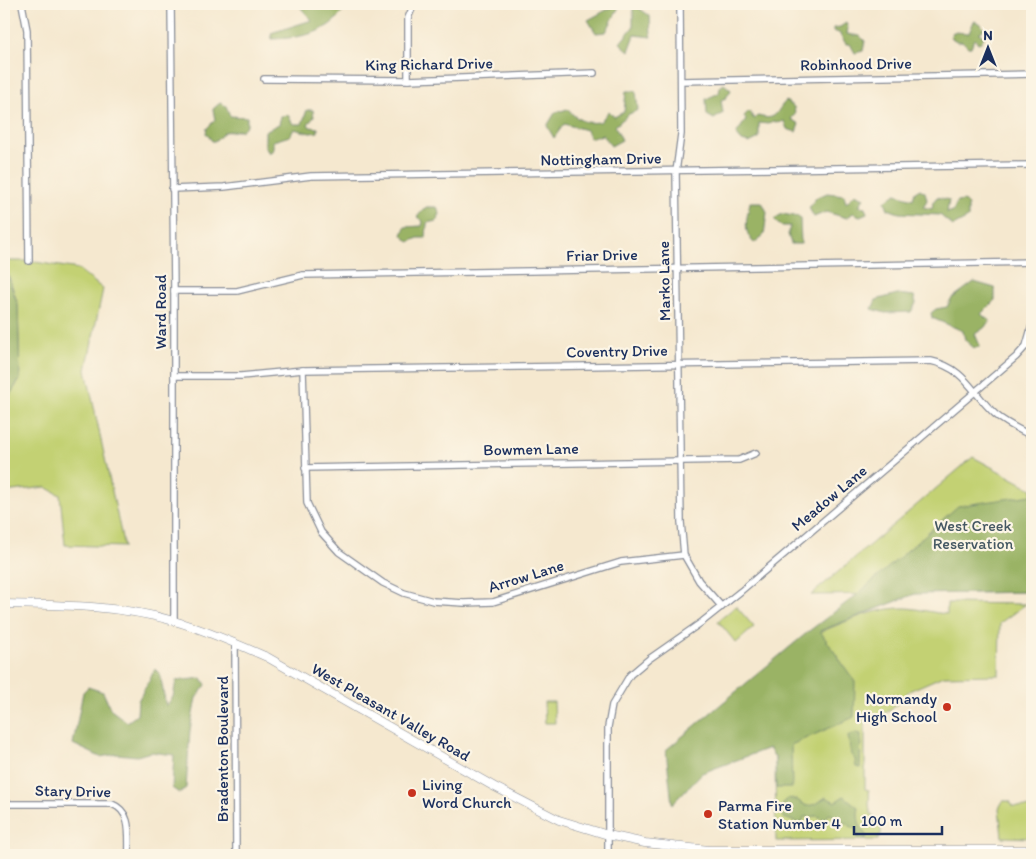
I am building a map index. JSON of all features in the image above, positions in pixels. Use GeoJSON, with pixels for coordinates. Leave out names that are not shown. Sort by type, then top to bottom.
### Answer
{"type":"FeatureCollection","features":[{"type":"Feature","properties":{"kind":"main road","name":"West Pleasant Valley Road"},"geometry":{"type":"LineString","coordinates":[[4,604],[69,605],[115,609],[174,621],[235,643],[267,657],[493,786],[560,820],[608,836],[646,844],[709,850],[1032,850]]}},
{"type":"Feature","properties":{"kind":"street"},"geometry":{"type":"LineString","coordinates":[[22,4],[27,30],[29,261]]}},
{"type":"Feature","properties":{"kind":"street","name":"Ward Road"},"geometry":{"type":"LineString","coordinates":[[171,4],[174,291],[174,621]]}},
{"type":"Feature","properties":{"kind":"street"},"geometry":{"type":"LineString","coordinates":[[408,80],[408,18],[414,4]]}},
{"type":"Feature","properties":{"kind":"street","name":"Marko Lane"},"geometry":{"type":"LineString","coordinates":[[680,4],[681,134],[676,172],[680,460],[684,555],[700,581],[722,607]]}},
{"type":"Feature","properties":{"kind":"street","name":"King Richard Drive"},"geometry":{"type":"LineString","coordinates":[[264,79],[408,80],[594,73]]}},
{"type":"Feature","properties":{"kind":"street","name":"Robinhood Drive"},"geometry":{"type":"LineString","coordinates":[[681,81],[1032,74]]}},
{"type":"Feature","properties":{"kind":"street","name":"Nottingham Drive"},"geometry":{"type":"LineString","coordinates":[[172,188],[224,187],[311,176],[676,172],[1032,165]]}},
{"type":"Feature","properties":{"kind":"street","name":"Meadow Lane"},"geometry":{"type":"LineString","coordinates":[[608,855],[608,727],[612,705],[630,675],[648,659],[722,607],[1016,357],[1026,346],[1032,325],[1032,165]]}},
{"type":"Feature","properties":{"kind":"street","name":"Friar Drive"},"geometry":{"type":"LineString","coordinates":[[174,291],[237,291],[303,275],[1032,262]]}},
{"type":"Feature","properties":{"kind":"street","name":"Coventry Drive"},"geometry":{"type":"LineString","coordinates":[[174,376],[241,376],[303,370],[679,363],[931,361],[946,364],[976,391],[996,414],[1032,436]]}},
{"type":"Feature","properties":{"kind":"street","name":"Arrow Lane"},"geometry":{"type":"LineString","coordinates":[[303,370],[305,468],[308,503],[321,532],[339,552],[383,583],[404,594],[434,601],[493,602],[621,562],[684,555]]}},
{"type":"Feature","properties":{"kind":"street","name":"Bowmen Lane"},"geometry":{"type":"LineString","coordinates":[[305,468],[739,460],[756,453]]}},
{"type":"Feature","properties":{"kind":"street","name":"Bradenton Boulevard"},"geometry":{"type":"LineString","coordinates":[[235,643],[236,855]]}},
{"type":"Feature","properties":{"kind":"street","name":"Stary Drive"},"geometry":{"type":"LineString","coordinates":[[4,804],[112,804],[121,807],[127,816],[129,855]]}},
{"type":"Feature","properties":{"kind":"green space"},"geometry":{"type":"Polygon","coordinates":[[[307,4],[347,4],[334,22],[325,28],[305,35],[272,39],[271,33],[312,20],[300,7],[307,4]]]}},
{"type":"Feature","properties":{"kind":"green space"},"geometry":{"type":"Polygon","coordinates":[[[612,4],[625,4],[620,5],[606,32],[596,33],[588,20],[612,7],[612,4]]]}},
{"type":"Feature","properties":{"kind":"green space"},"geometry":{"type":"Polygon","coordinates":[[[633,4],[643,4],[640,9],[650,16],[651,37],[635,35],[629,51],[620,43],[633,27],[633,4]]]}},
{"type":"Feature","properties":{"kind":"green space"},"geometry":{"type":"Polygon","coordinates":[[[974,21],[981,24],[984,29],[979,33],[984,37],[981,42],[978,43],[974,39],[971,47],[968,47],[962,41],[958,42],[950,37],[953,32],[969,33],[974,21]]]}},
{"type":"Feature","properties":{"kind":"green space"},"geometry":{"type":"Polygon","coordinates":[[[846,23],[848,28],[847,34],[860,36],[865,41],[863,51],[855,53],[850,44],[846,44],[839,33],[833,31],[833,28],[840,27],[846,23]]]}},
{"type":"Feature","properties":{"kind":"green space"},"geometry":{"type":"Polygon","coordinates":[[[724,84],[731,90],[726,98],[721,100],[723,113],[714,119],[707,115],[706,99],[719,93],[720,87],[724,84]]]}},
{"type":"Feature","properties":{"kind":"green space"},"geometry":{"type":"Polygon","coordinates":[[[626,91],[636,91],[638,110],[629,114],[615,126],[622,140],[611,146],[603,135],[590,138],[586,130],[564,124],[554,138],[547,126],[555,113],[567,109],[585,122],[600,122],[609,111],[614,117],[624,112],[626,91]]]}},
{"type":"Feature","properties":{"kind":"green space"},"geometry":{"type":"Polygon","coordinates":[[[786,101],[794,107],[795,114],[791,119],[799,124],[796,132],[787,129],[784,121],[778,123],[773,121],[768,124],[759,123],[759,138],[749,143],[742,141],[736,134],[746,120],[744,116],[749,111],[754,119],[758,116],[773,116],[786,101]]]}},
{"type":"Feature","properties":{"kind":"green space"},"geometry":{"type":"Polygon","coordinates":[[[220,103],[226,106],[230,116],[247,117],[247,125],[242,130],[224,132],[216,141],[212,141],[206,133],[207,128],[215,120],[213,109],[220,103]]]}},
{"type":"Feature","properties":{"kind":"green space"},"geometry":{"type":"Polygon","coordinates":[[[307,110],[313,110],[314,117],[308,124],[310,127],[318,128],[318,132],[310,133],[294,129],[290,136],[273,141],[273,150],[269,153],[265,147],[265,131],[279,124],[281,116],[288,115],[293,124],[302,124],[307,110]]]}},
{"type":"Feature","properties":{"kind":"green space"},"geometry":{"type":"Polygon","coordinates":[[[920,189],[925,192],[927,200],[923,207],[932,209],[933,202],[937,197],[949,200],[947,213],[953,211],[957,202],[964,201],[968,205],[968,218],[953,226],[940,215],[899,213],[888,209],[885,201],[896,194],[913,199],[915,192],[920,189]]]}},
{"type":"Feature","properties":{"kind":"green space"},"geometry":{"type":"Polygon","coordinates":[[[827,193],[844,195],[846,203],[855,194],[864,198],[859,206],[865,207],[867,213],[860,216],[853,213],[847,218],[826,212],[814,217],[809,208],[816,198],[827,193]]]}},
{"type":"Feature","properties":{"kind":"green space"},"geometry":{"type":"Polygon","coordinates":[[[750,202],[762,202],[767,212],[764,235],[754,243],[747,229],[750,202]]]}},
{"type":"Feature","properties":{"kind":"green space"},"geometry":{"type":"Polygon","coordinates":[[[426,207],[437,207],[440,214],[436,221],[427,223],[426,238],[418,238],[409,242],[402,235],[405,227],[422,226],[423,221],[417,217],[426,207]]]}},
{"type":"Feature","properties":{"kind":"green space"},"geometry":{"type":"Polygon","coordinates":[[[782,214],[800,217],[801,244],[791,244],[788,234],[790,226],[781,226],[774,219],[782,214]]]}},
{"type":"Feature","properties":{"kind":"green space"},"geometry":{"type":"Polygon","coordinates":[[[4,261],[29,261],[78,269],[103,289],[86,370],[124,547],[65,545],[60,495],[46,487],[4,492],[4,404],[20,379],[18,305],[4,261]]]}},
{"type":"Feature","properties":{"kind":"green space"},"geometry":{"type":"Polygon","coordinates":[[[4,266],[18,305],[20,379],[4,404],[4,266]]]}},
{"type":"Feature","properties":{"kind":"green space"},"geometry":{"type":"Polygon","coordinates":[[[974,282],[995,288],[995,300],[981,314],[990,321],[975,334],[980,346],[974,348],[965,340],[963,331],[932,318],[931,313],[936,309],[947,307],[951,299],[974,282]]]}},
{"type":"Feature","properties":{"kind":"green space"},"geometry":{"type":"Polygon","coordinates":[[[897,294],[914,296],[916,303],[911,312],[885,313],[872,309],[876,300],[897,294]]]}},
{"type":"Feature","properties":{"kind":"green space","name":"West Creek Reservation"},"geometry":{"type":"Polygon","coordinates":[[[973,457],[1032,489],[1032,592],[811,595],[973,457]]]}},
{"type":"Feature","properties":{"kind":"green space"},"geometry":{"type":"Polygon","coordinates":[[[1032,495],[1032,592],[915,594],[820,631],[855,682],[854,717],[791,745],[792,788],[776,788],[775,757],[769,748],[702,773],[672,804],[666,750],[809,631],[858,594],[958,506],[1032,495]]]}},
{"type":"Feature","properties":{"kind":"green space"},"geometry":{"type":"Polygon","coordinates":[[[947,603],[1026,604],[1000,623],[999,675],[943,676],[909,691],[891,710],[872,719],[865,719],[865,789],[869,790],[870,811],[880,828],[881,832],[878,840],[776,841],[775,757],[732,698],[831,655],[820,632],[873,612],[896,608],[947,614],[947,603]]]}},
{"type":"Feature","properties":{"kind":"green space"},"geometry":{"type":"Polygon","coordinates":[[[736,606],[754,627],[736,643],[718,621],[736,606]]]}},
{"type":"Feature","properties":{"kind":"green space"},"geometry":{"type":"Polygon","coordinates":[[[155,669],[160,674],[166,706],[173,697],[176,681],[202,678],[206,685],[196,698],[190,730],[186,788],[179,793],[172,788],[174,755],[151,752],[137,756],[117,754],[100,757],[73,744],[83,692],[88,687],[103,692],[111,710],[127,722],[137,715],[138,701],[155,669]]]}},
{"type":"Feature","properties":{"kind":"green space"},"geometry":{"type":"Polygon","coordinates":[[[544,702],[554,702],[555,723],[545,723],[544,702]]]}},
{"type":"Feature","properties":{"kind":"green space"},"geometry":{"type":"Polygon","coordinates":[[[856,733],[861,734],[860,768],[856,767],[855,759],[851,755],[848,736],[856,733]]]}},
{"type":"Feature","properties":{"kind":"green space"},"geometry":{"type":"Polygon","coordinates":[[[844,796],[859,808],[858,819],[866,835],[866,840],[858,840],[857,830],[830,814],[824,819],[817,816],[804,817],[802,824],[784,818],[779,809],[788,798],[797,800],[807,806],[816,804],[826,797],[835,802],[844,796]]]}},
{"type":"Feature","properties":{"kind":"green space"},"geometry":{"type":"Polygon","coordinates":[[[1003,801],[1010,801],[1012,806],[1032,808],[1032,838],[1002,837],[999,808],[1003,801]]]}},
{"type":"Feature","properties":{"kind":"place","name":"Normandy High School"},"geometry":{"type":"Point","coordinates":[947,707]}},
{"type":"Feature","properties":{"kind":"place","name":"Living Word Church"},"geometry":{"type":"Point","coordinates":[412,793]}},
{"type":"Feature","properties":{"kind":"place","name":"Parma Fire Station Number 4"},"geometry":{"type":"Point","coordinates":[708,814]}}]}
